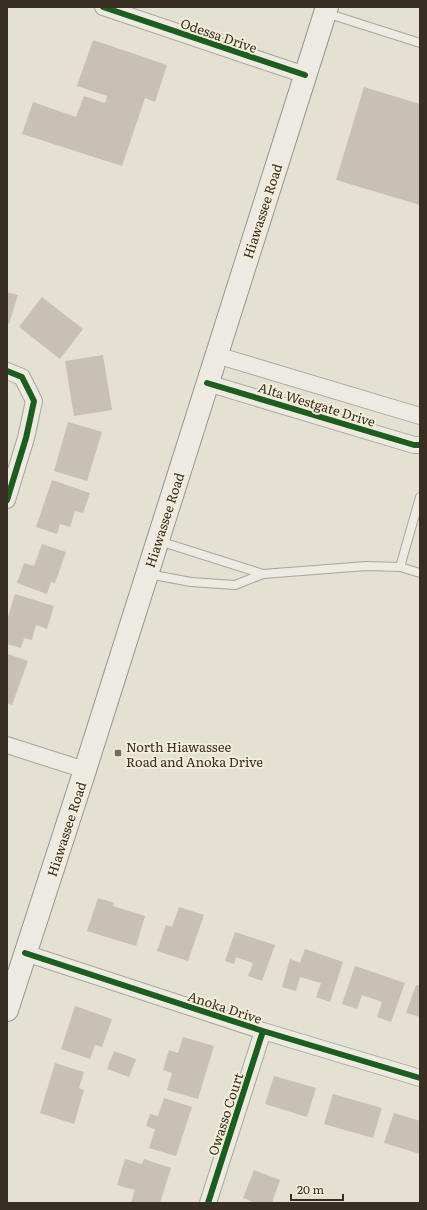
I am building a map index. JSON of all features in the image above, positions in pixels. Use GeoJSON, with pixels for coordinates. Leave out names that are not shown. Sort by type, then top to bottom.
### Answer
{"type":"FeatureCollection","features":[{"type":"Feature","properties":{"kind":"main road","name":"Hiawassee Road"},"geometry":{"type":"LineString","coordinates":[[7,1010],[85,770],[326,10]]}},
{"type":"Feature","properties":{"kind":"street","name":"Odessa Drive"},"geometry":{"type":"LineString","coordinates":[[103,7],[305,75]]}},
{"type":"Feature","properties":{"kind":"street","name":"Alta Westgate Drive"},"geometry":{"type":"LineString","coordinates":[[216,355],[420,416]]}},
{"type":"Feature","properties":{"kind":"street"},"geometry":{"type":"LineString","coordinates":[[7,371],[22,377],[34,401],[26,438],[7,500]]}},
{"type":"Feature","properties":{"kind":"street","name":"Alta Westgate Drive"},"geometry":{"type":"LineString","coordinates":[[208,383],[414,445],[420,445]]}},
{"type":"Feature","properties":{"kind":"street"},"geometry":{"type":"LineString","coordinates":[[7,745],[85,770]]}},
{"type":"Feature","properties":{"kind":"street","name":"Anoka Drive"},"geometry":{"type":"LineString","coordinates":[[25,952],[263,1031],[420,1078]]}},
{"type":"Feature","properties":{"kind":"street","name":"Owasso Court"},"geometry":{"type":"LineString","coordinates":[[208,1203],[263,1031]]}},
{"type":"Feature","properties":{"kind":"lane"},"geometry":{"type":"LineString","coordinates":[[326,10],[420,43]]}},
{"type":"Feature","properties":{"kind":"lane"},"geometry":{"type":"LineString","coordinates":[[400,567],[420,497]]}},
{"type":"Feature","properties":{"kind":"lane"},"geometry":{"type":"LineString","coordinates":[[158,541],[263,574]]}},
{"type":"Feature","properties":{"kind":"lane"},"geometry":{"type":"LineString","coordinates":[[147,574],[191,582],[235,585],[263,574],[366,566],[400,567],[420,573]]}},
{"type":"Feature","properties":{"kind":"building"},"geometry":{"type":"Polygon","coordinates":[[[93,40],[167,65],[155,102],[145,98],[122,166],[22,134],[33,102],[76,117],[84,96],[105,103],[107,96],[77,86],[93,40]]]}},
{"type":"Feature","properties":{"kind":"building"},"geometry":{"type":"Polygon","coordinates":[[[364,87],[420,104],[420,205],[336,180],[364,87]]]}},
{"type":"Feature","properties":{"kind":"building"},"geometry":{"type":"Polygon","coordinates":[[[7,292],[18,295],[9,324],[7,323],[7,292]]]}},
{"type":"Feature","properties":{"kind":"building"},"geometry":{"type":"Polygon","coordinates":[[[42,297],[83,329],[60,359],[19,327],[42,297]]]}},
{"type":"Feature","properties":{"kind":"building"},"geometry":{"type":"Polygon","coordinates":[[[103,355],[112,410],[74,416],[65,361],[103,355]]]}},
{"type":"Feature","properties":{"kind":"building"},"geometry":{"type":"Polygon","coordinates":[[[68,422],[102,432],[87,481],[54,471],[68,422]]]}},
{"type":"Feature","properties":{"kind":"building"},"geometry":{"type":"Polygon","coordinates":[[[52,480],[90,493],[83,513],[75,511],[70,527],[60,524],[57,534],[36,527],[52,480]]]}},
{"type":"Feature","properties":{"kind":"building"},"geometry":{"type":"Polygon","coordinates":[[[42,544],[66,552],[55,583],[51,582],[47,594],[17,583],[24,563],[34,566],[42,544]]]}},
{"type":"Feature","properties":{"kind":"building"},"geometry":{"type":"Polygon","coordinates":[[[15,594],[54,606],[47,629],[36,625],[32,640],[24,638],[21,648],[7,644],[7,620],[15,594]]]}},
{"type":"Feature","properties":{"kind":"building"},"geometry":{"type":"Polygon","coordinates":[[[8,654],[28,661],[12,705],[7,703],[8,654]]]}},
{"type":"Feature","properties":{"kind":"building"},"geometry":{"type":"Polygon","coordinates":[[[98,898],[114,903],[113,906],[145,916],[136,946],[87,931],[98,898]]]}},
{"type":"Feature","properties":{"kind":"building"},"geometry":{"type":"Polygon","coordinates":[[[179,907],[204,915],[188,961],[157,951],[166,925],[172,927],[179,907]]]}},
{"type":"Feature","properties":{"kind":"building"},"geometry":{"type":"Polygon","coordinates":[[[235,932],[275,945],[262,981],[248,976],[253,963],[236,957],[234,964],[225,961],[235,932]]]}},
{"type":"Feature","properties":{"kind":"building"},"geometry":{"type":"Polygon","coordinates":[[[305,949],[343,962],[330,1002],[316,997],[321,983],[300,977],[296,991],[282,987],[290,959],[300,963],[305,949]]]}},
{"type":"Feature","properties":{"kind":"building"},"geometry":{"type":"Polygon","coordinates":[[[355,966],[405,983],[391,1022],[377,1017],[382,1002],[362,995],[357,1009],[342,1004],[355,966]]]}},
{"type":"Feature","properties":{"kind":"building"},"geometry":{"type":"Polygon","coordinates":[[[416,985],[420,986],[420,1017],[406,1013],[416,985]]]}},
{"type":"Feature","properties":{"kind":"building"},"geometry":{"type":"Polygon","coordinates":[[[75,1006],[112,1019],[102,1047],[95,1045],[90,1059],[61,1049],[75,1006]]]}},
{"type":"Feature","properties":{"kind":"building"},"geometry":{"type":"Polygon","coordinates":[[[183,1037],[214,1046],[198,1099],[167,1090],[172,1073],[163,1070],[169,1050],[178,1053],[183,1037]]]}},
{"type":"Feature","properties":{"kind":"building"},"geometry":{"type":"Polygon","coordinates":[[[114,1051],[136,1059],[129,1077],[107,1069],[114,1051]]]}},
{"type":"Feature","properties":{"kind":"building"},"geometry":{"type":"Polygon","coordinates":[[[55,1063],[84,1072],[79,1088],[84,1090],[74,1124],[40,1113],[55,1063]]]}},
{"type":"Feature","properties":{"kind":"building"},"geometry":{"type":"Polygon","coordinates":[[[274,1076],[316,1088],[307,1117],[265,1104],[274,1076]]]}},
{"type":"Feature","properties":{"kind":"building"},"geometry":{"type":"Polygon","coordinates":[[[333,1094],[382,1108],[373,1138],[324,1124],[333,1094]]]}},
{"type":"Feature","properties":{"kind":"building"},"geometry":{"type":"Polygon","coordinates":[[[164,1098],[192,1107],[176,1156],[149,1148],[155,1129],[146,1126],[150,1114],[158,1116],[164,1098]]]}},
{"type":"Feature","properties":{"kind":"building"},"geometry":{"type":"Polygon","coordinates":[[[394,1113],[420,1121],[420,1154],[384,1143],[394,1113]]]}},
{"type":"Feature","properties":{"kind":"building"},"geometry":{"type":"Polygon","coordinates":[[[125,1159],[142,1164],[144,1159],[171,1168],[160,1203],[131,1203],[135,1190],[117,1185],[125,1159]]]}},
{"type":"Feature","properties":{"kind":"building"},"geometry":{"type":"Polygon","coordinates":[[[254,1170],[280,1180],[272,1203],[256,1203],[243,1198],[254,1170]]]}},
{"type":"Feature","properties":{"kind":"cycle path"},"geometry":{"type":"LineString","coordinates":[[103,7],[305,75]]}},
{"type":"Feature","properties":{"kind":"cycle path"},"geometry":{"type":"LineString","coordinates":[[7,371],[22,377],[34,401],[26,438],[7,500]]}},
{"type":"Feature","properties":{"kind":"cycle path"},"geometry":{"type":"LineString","coordinates":[[207,383],[414,445],[420,445]]}},
{"type":"Feature","properties":{"kind":"cycle path"},"geometry":{"type":"LineString","coordinates":[[25,953],[263,1031],[420,1078]]}},
{"type":"Feature","properties":{"kind":"cycle path"},"geometry":{"type":"LineString","coordinates":[[208,1203],[263,1031]]}},
{"type":"Feature","properties":{"kind":"place","name":"North Hiawassee Road and Anoka Drive"},"geometry":{"type":"Point","coordinates":[118,753]}}]}
